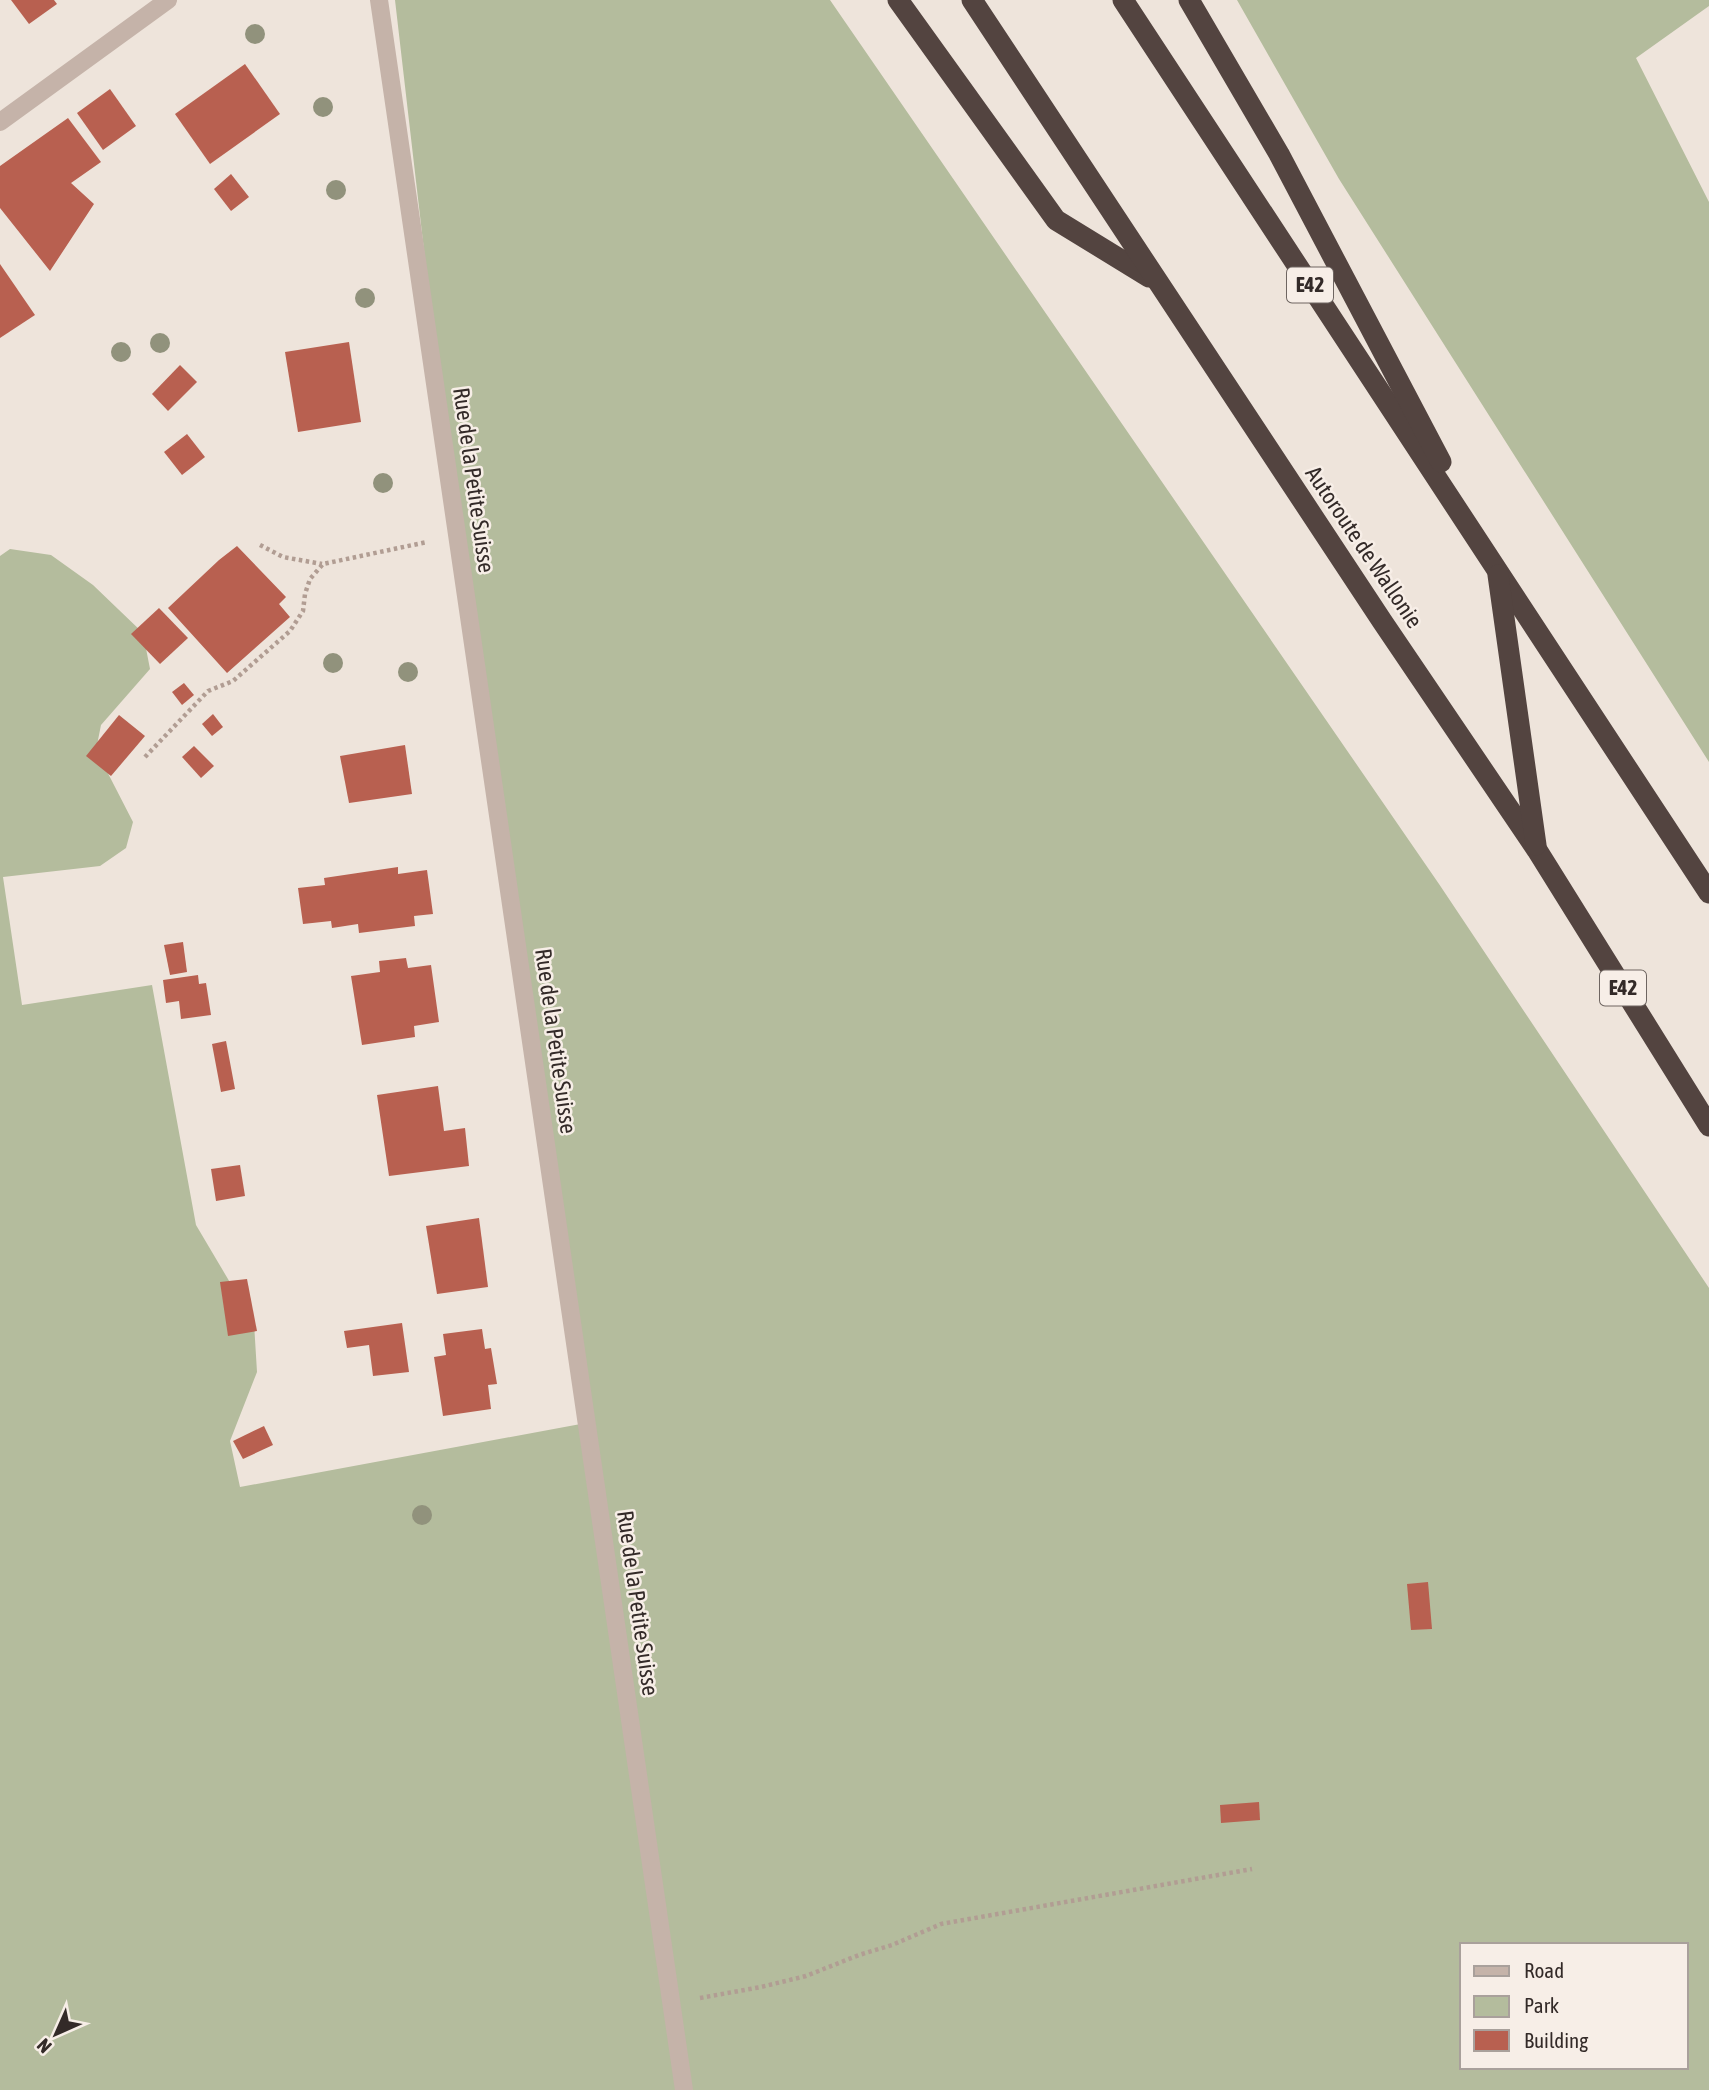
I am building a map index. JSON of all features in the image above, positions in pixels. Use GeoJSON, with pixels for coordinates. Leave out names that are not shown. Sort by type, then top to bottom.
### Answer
{"type":"FeatureCollection","features":[{"type":"Feature","properties":{"kind":"highway"},"geometry":{"type":"LineString","coordinates":[[898,0],[1056,220],[1156,282]]}},
{"type":"Feature","properties":{"kind":"highway","name":"Autoroute de Wallonie"},"geometry":{"type":"LineString","coordinates":[[972,0],[1156,282],[1536,850],[1709,1126]]}},
{"type":"Feature","properties":{"kind":"highway","name":"E42"},"geometry":{"type":"LineString","coordinates":[[1123,0],[1709,893]]}},
{"type":"Feature","properties":{"kind":"highway"},"geometry":{"type":"LineString","coordinates":[[1189,0],[1279,154],[1497,570],[1536,850]]}},
{"type":"Feature","properties":{"kind":"street"},"geometry":{"type":"LineString","coordinates":[[0,121],[168,0]]}},
{"type":"Feature","properties":{"kind":"street","name":"Rue de la Petite Suisse"},"geometry":{"type":"LineString","coordinates":[[379,0],[684,2090]]}},
{"type":"Feature","properties":{"kind":"path"},"geometry":{"type":"LineString","coordinates":[[260,545],[283,557],[323,564],[457,535]]}},
{"type":"Feature","properties":{"kind":"path"},"geometry":{"type":"LineString","coordinates":[[145,757],[208,691],[233,681],[290,631],[303,611],[310,579],[323,564]]}},
{"type":"Feature","properties":{"kind":"path"},"geometry":{"type":"LineString","coordinates":[[672,2004],[806,1976],[892,1945],[940,1924],[1252,1869]]}},
{"type":"Feature","properties":{"kind":"green space"},"geometry":{"type":"Polygon","coordinates":[[[395,0],[830,0],[1439,884],[1709,1288],[1709,2090],[0,2090],[0,556],[10,549],[51,555],[93,585],[143,633],[150,669],[101,725],[96,750],[133,822],[126,848],[100,866],[3,877],[22,1005],[152,985],[196,1225],[254,1323],[257,1372],[230,1441],[240,1487],[586,1423],[457,535],[395,0]]]}},
{"type":"Feature","properties":{"kind":"green space"},"geometry":{"type":"Polygon","coordinates":[[[1237,0],[1709,0],[1709,6],[1636,58],[1709,202],[1709,762],[1339,179],[1237,0]]]}},
{"type":"Feature","properties":{"kind":"building"},"geometry":{"type":"Polygon","coordinates":[[[11,0],[54,0],[57,4],[29,24],[11,0]]]}},
{"type":"Feature","properties":{"kind":"building"},"geometry":{"type":"Polygon","coordinates":[[[245,64],[280,114],[210,164],[175,114],[245,64]]]}},
{"type":"Feature","properties":{"kind":"building"},"geometry":{"type":"Polygon","coordinates":[[[110,89],[136,126],[103,150],[77,113],[110,89]]]}},
{"type":"Feature","properties":{"kind":"building"},"geometry":{"type":"Polygon","coordinates":[[[68,118],[101,162],[71,183],[94,204],[50,271],[0,208],[0,166],[68,118]]]}},
{"type":"Feature","properties":{"kind":"building"},"geometry":{"type":"Polygon","coordinates":[[[231,174],[249,197],[231,211],[214,189],[231,174]]]}},
{"type":"Feature","properties":{"kind":"building"},"geometry":{"type":"Polygon","coordinates":[[[0,264],[35,315],[0,338],[0,264]]]}},
{"type":"Feature","properties":{"kind":"building"},"geometry":{"type":"Polygon","coordinates":[[[349,342],[361,422],[298,432],[285,352],[349,342]]]}},
{"type":"Feature","properties":{"kind":"building"},"geometry":{"type":"Polygon","coordinates":[[[180,365],[197,382],[168,411],[152,394],[180,365]]]}},
{"type":"Feature","properties":{"kind":"building"},"geometry":{"type":"Polygon","coordinates":[[[187,434],[205,457],[182,475],[164,452],[187,434]]]}},
{"type":"Feature","properties":{"kind":"building"},"geometry":{"type":"Polygon","coordinates":[[[237,546],[286,597],[279,604],[290,617],[227,673],[168,608],[237,546]]]}},
{"type":"Feature","properties":{"kind":"building"},"geometry":{"type":"Polygon","coordinates":[[[159,608],[188,638],[160,664],[131,634],[159,608]]]}},
{"type":"Feature","properties":{"kind":"building"},"geometry":{"type":"Polygon","coordinates":[[[184,683],[194,695],[182,705],[172,692],[184,683]]]}},
{"type":"Feature","properties":{"kind":"building"},"geometry":{"type":"Polygon","coordinates":[[[213,714],[223,727],[212,736],[202,724],[213,714]]]}},
{"type":"Feature","properties":{"kind":"building"},"geometry":{"type":"Polygon","coordinates":[[[119,715],[145,736],[111,776],[86,756],[119,715]]]}},
{"type":"Feature","properties":{"kind":"building"},"geometry":{"type":"Polygon","coordinates":[[[405,745],[412,794],[349,803],[340,756],[405,745]]]}},
{"type":"Feature","properties":{"kind":"building"},"geometry":{"type":"Polygon","coordinates":[[[194,746],[214,766],[201,778],[182,757],[194,746]]]}},
{"type":"Feature","properties":{"kind":"building"},"geometry":{"type":"Polygon","coordinates":[[[398,867],[398,874],[427,870],[433,914],[414,916],[415,926],[359,933],[358,924],[332,928],[331,921],[303,924],[298,888],[325,885],[324,878],[398,867]]]}},
{"type":"Feature","properties":{"kind":"building"},"geometry":{"type":"Polygon","coordinates":[[[183,942],[187,972],[170,975],[164,945],[183,942]]]}},
{"type":"Feature","properties":{"kind":"building"},"geometry":{"type":"Polygon","coordinates":[[[406,958],[408,968],[431,965],[439,1022],[414,1026],[415,1037],[362,1045],[351,976],[380,972],[379,961],[406,958]]]}},
{"type":"Feature","properties":{"kind":"building"},"geometry":{"type":"Polygon","coordinates":[[[198,975],[199,984],[206,983],[211,1015],[181,1019],[179,1001],[166,1003],[163,980],[198,975]]]}},
{"type":"Feature","properties":{"kind":"building"},"geometry":{"type":"Polygon","coordinates":[[[226,1041],[235,1089],[221,1092],[212,1044],[226,1041]]]}},
{"type":"Feature","properties":{"kind":"building"},"geometry":{"type":"Polygon","coordinates":[[[438,1086],[444,1131],[465,1128],[469,1166],[389,1176],[377,1095],[438,1086]]]}},
{"type":"Feature","properties":{"kind":"building"},"geometry":{"type":"Polygon","coordinates":[[[240,1165],[245,1196],[216,1201],[211,1169],[240,1165]]]}},
{"type":"Feature","properties":{"kind":"building"},"geometry":{"type":"Polygon","coordinates":[[[479,1218],[488,1287],[437,1294],[426,1226],[479,1218]]]}},
{"type":"Feature","properties":{"kind":"building"},"geometry":{"type":"Polygon","coordinates":[[[247,1279],[257,1331],[228,1336],[220,1282],[247,1279]]]}},
{"type":"Feature","properties":{"kind":"building"},"geometry":{"type":"Polygon","coordinates":[[[402,1323],[409,1372],[373,1376],[369,1345],[347,1348],[344,1331],[402,1323]]]}},
{"type":"Feature","properties":{"kind":"building"},"geometry":{"type":"Polygon","coordinates":[[[482,1329],[485,1349],[491,1348],[497,1384],[488,1385],[491,1409],[443,1416],[434,1357],[446,1355],[443,1334],[482,1329]]]}},
{"type":"Feature","properties":{"kind":"building"},"geometry":{"type":"Polygon","coordinates":[[[264,1426],[273,1445],[243,1459],[233,1441],[264,1426]]]}},
{"type":"Feature","properties":{"kind":"building"},"geometry":{"type":"Polygon","coordinates":[[[1428,1582],[1432,1629],[1411,1630],[1407,1584],[1428,1582]]]}},
{"type":"Feature","properties":{"kind":"building"},"geometry":{"type":"Polygon","coordinates":[[[1259,1802],[1260,1820],[1221,1823],[1220,1805],[1259,1802]]]}}]}
